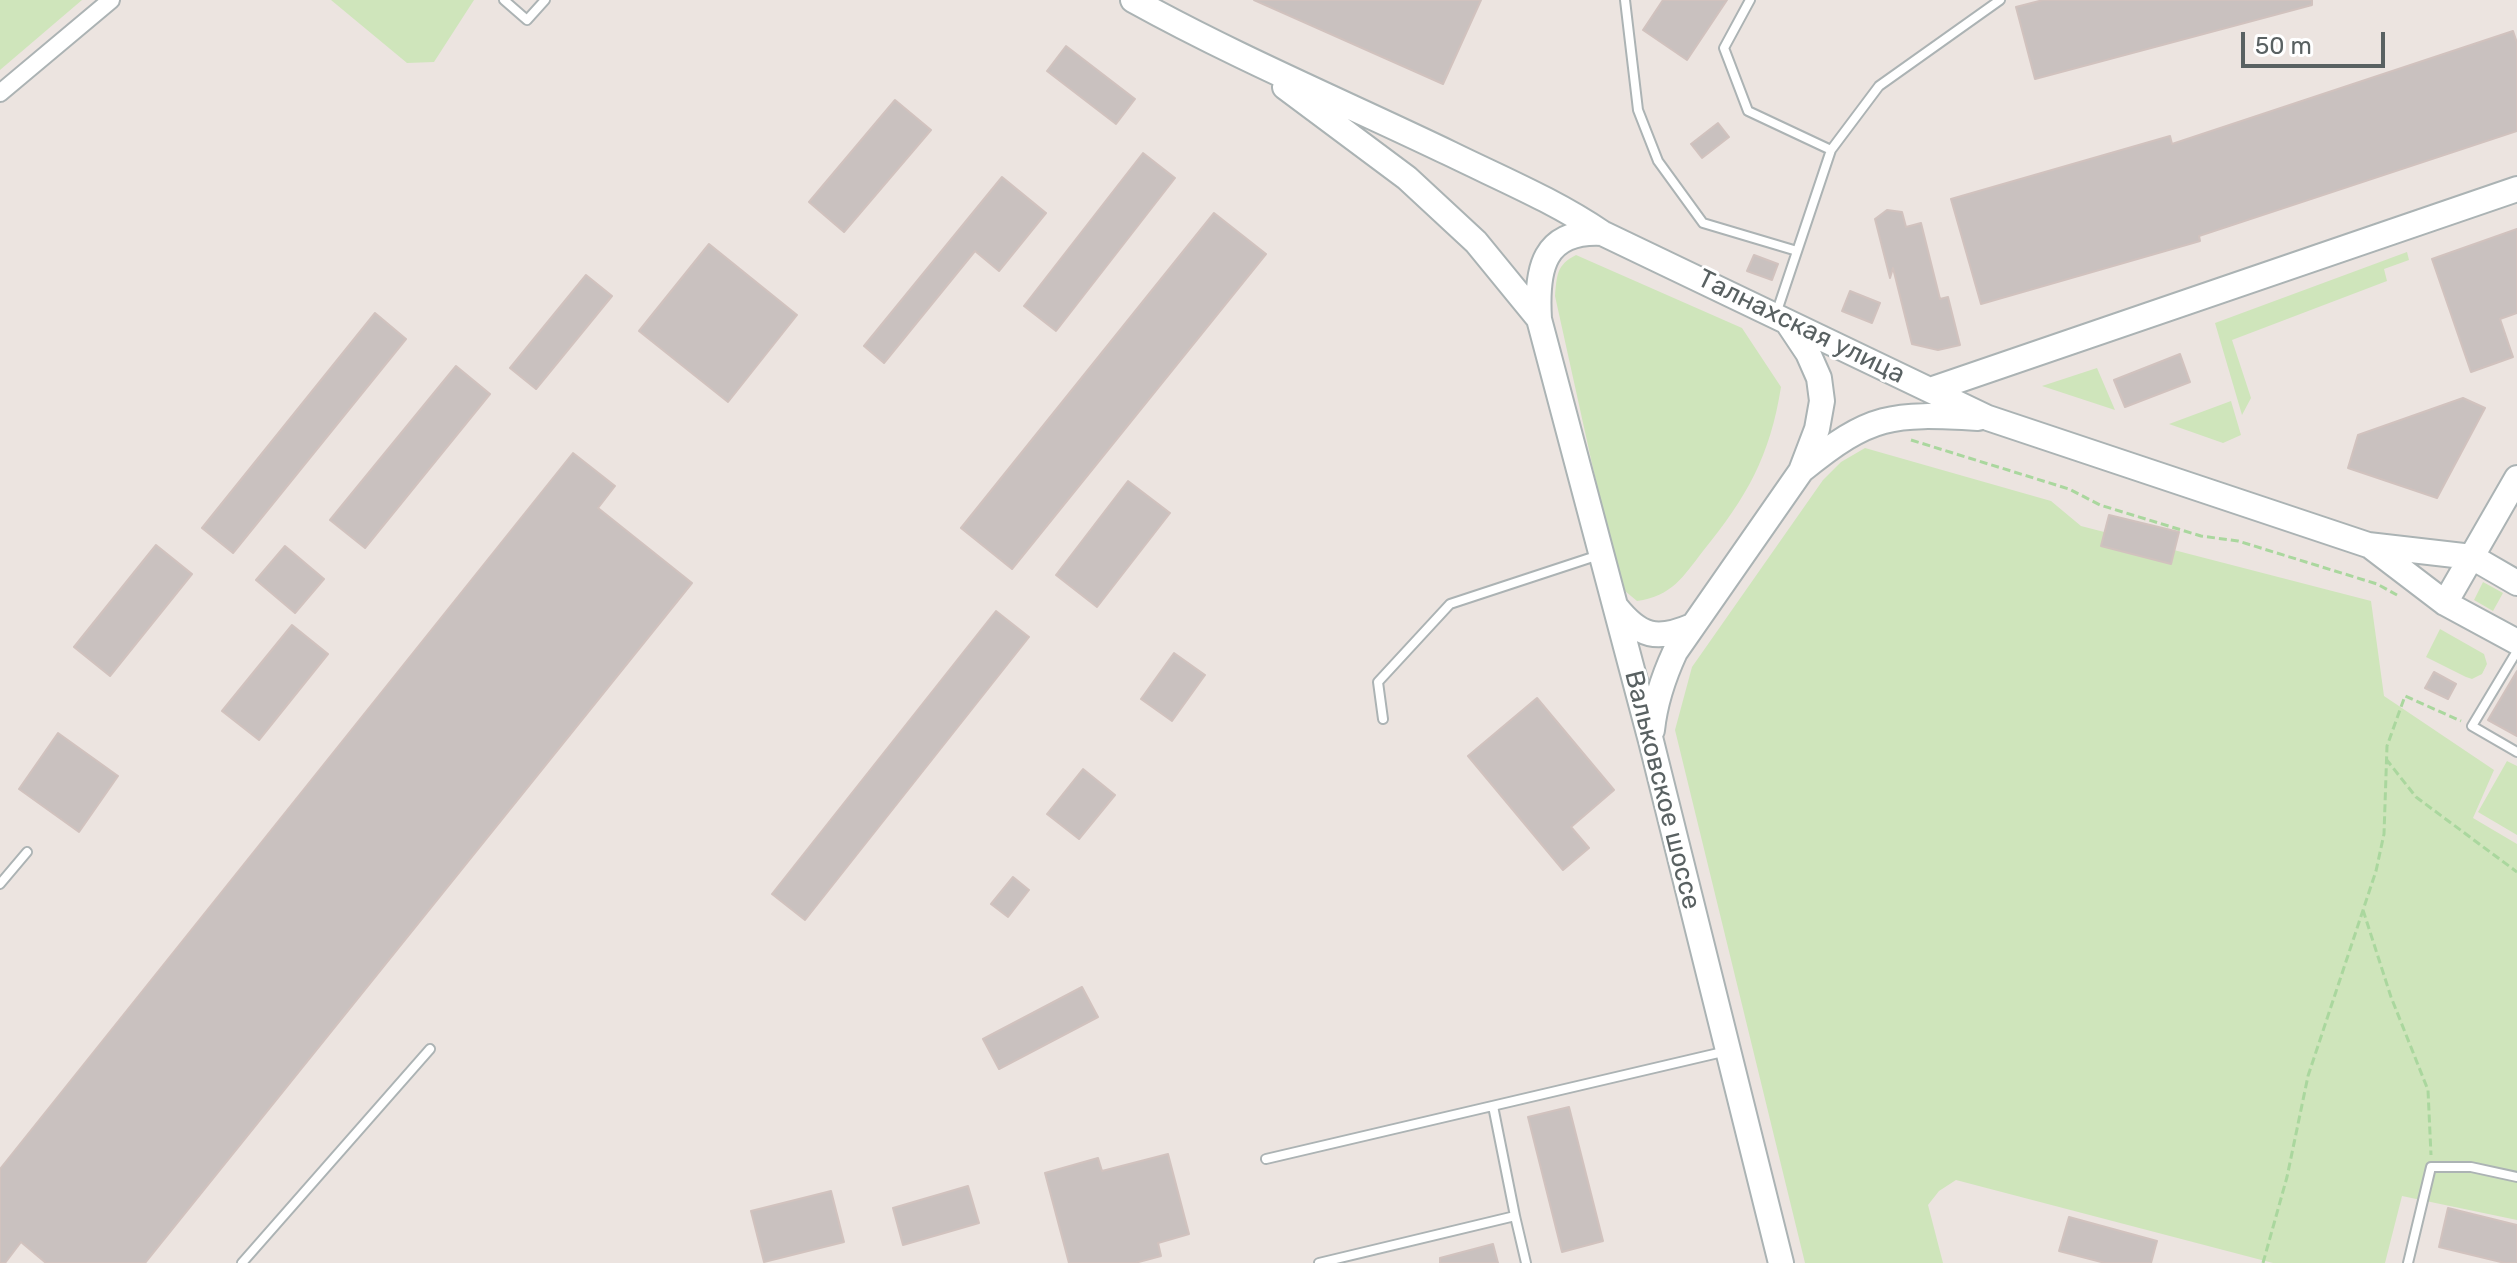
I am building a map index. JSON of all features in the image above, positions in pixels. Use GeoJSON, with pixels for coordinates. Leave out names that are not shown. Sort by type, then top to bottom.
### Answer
{"type":"FeatureCollection","features":[{"type":"Feature","properties":{"kind":"main road"},"geometry":{"type":"LineString","coordinates":[[1133,0],[1253,64]]}},
{"type":"Feature","properties":{"kind":"main road","name":"Талнахская улица"},"geometry":{"type":"LineString","coordinates":[[1253,64],[1333,97],[1580,218],[1602,233],[1988,418],[2368,545],[2472,557],[2517,583]]}},
{"type":"Feature","properties":{"kind":"main road","name":"Вальковское шоссе"},"geometry":{"type":"LineString","coordinates":[[1253,64],[1407,178],[1476,242],[1539,319]]}},
{"type":"Feature","properties":{"kind":"main road"},"geometry":{"type":"LineString","coordinates":[[1930,390],[2517,189]]}},
{"type":"Feature","properties":{"kind":"main road","name":"Вальковское шоссе"},"geometry":{"type":"LineString","coordinates":[[1602,233],[1582,232],[1567,236],[1556,245],[1540,274],[1539,319],[1651,741],[1781,1263]]}},
{"type":"Feature","properties":{"kind":"main road"},"geometry":{"type":"LineString","coordinates":[[1651,741],[1655,707],[1663,678],[1692,626],[1801,471],[1817,429],[1822,401],[1819,378],[1808,353],[1782,318]]}},
{"type":"Feature","properties":{"kind":"main road"},"geometry":{"type":"LineString","coordinates":[[1801,471],[1836,442],[1860,428],[1885,419],[1917,414],[1988,418]]}},
{"type":"Feature","properties":{"kind":"main road"},"geometry":{"type":"LineString","coordinates":[[2445,603],[2517,478]]}},
{"type":"Feature","properties":{"kind":"main road","name":"Талнахская улица"},"geometry":{"type":"LineString","coordinates":[[2368,545],[2445,603],[2517,642]]}},
{"type":"Feature","properties":{"kind":"main road"},"geometry":{"type":"LineString","coordinates":[[1615,605],[1637,628],[1650,635],[1663,636],[1692,626]]}},
{"type":"Feature","properties":{"kind":"street"},"geometry":{"type":"LineString","coordinates":[[0,93],[111,0]]}},
{"type":"Feature","properties":{"kind":"lane"},"geometry":{"type":"LineString","coordinates":[[504,0],[527,20],[545,0]]}},
{"type":"Feature","properties":{"kind":"lane"},"geometry":{"type":"LineString","coordinates":[[1625,0],[1638,110],[1658,161],[1703,223],[1797,251]]}},
{"type":"Feature","properties":{"kind":"lane"},"geometry":{"type":"LineString","coordinates":[[1750,0],[1724,48],[1748,111],[1831,150]]}},
{"type":"Feature","properties":{"kind":"lane"},"geometry":{"type":"LineString","coordinates":[[1782,318],[1797,251],[1831,150],[1879,86],[2000,0]]}},
{"type":"Feature","properties":{"kind":"lane"},"geometry":{"type":"LineString","coordinates":[[1383,719],[1378,682],[1450,604],[1600,554]]}},
{"type":"Feature","properties":{"kind":"lane"},"geometry":{"type":"LineString","coordinates":[[2517,651],[2472,726],[2517,752]]}},
{"type":"Feature","properties":{"kind":"lane"},"geometry":{"type":"LineString","coordinates":[[0,884],[27,852]]}},
{"type":"Feature","properties":{"kind":"lane"},"geometry":{"type":"LineString","coordinates":[[242,1263],[430,1049]]}},
{"type":"Feature","properties":{"kind":"lane"},"geometry":{"type":"LineString","coordinates":[[1266,1159],[1728,1051]]}},
{"type":"Feature","properties":{"kind":"lane"},"geometry":{"type":"LineString","coordinates":[[1493,1106],[1526,1263]]}},
{"type":"Feature","properties":{"kind":"lane"},"geometry":{"type":"LineString","coordinates":[[2408,1263],[2431,1167],[2471,1167],[2517,1177]]}},
{"type":"Feature","properties":{"kind":"lane"},"geometry":{"type":"LineString","coordinates":[[1319,1263],[1515,1216]]}},
{"type":"Feature","properties":{"kind":"path"},"geometry":{"type":"LineString","coordinates":[[1899,437],[2069,489],[2100,505],[2158,523],[2201,536],[2238,541],[2377,584],[2403,599]]}},
{"type":"Feature","properties":{"kind":"path"},"geometry":{"type":"LineString","coordinates":[[2263,1263],[2287,1177],[2308,1076],[2363,910],[2384,834],[2387,746],[2405,696],[2472,726]]}},
{"type":"Feature","properties":{"kind":"path"},"geometry":{"type":"LineString","coordinates":[[2386,759],[2416,797],[2517,872]]}},
{"type":"Feature","properties":{"kind":"path"},"geometry":{"type":"LineString","coordinates":[[2363,910],[2391,997],[2428,1090],[2431,1167]]}},
{"type":"Feature","properties":{"kind":"green space"},"geometry":{"type":"Polygon","coordinates":[[[0,0],[82,0],[0,70],[0,0]]]}},
{"type":"Feature","properties":{"kind":"green space"},"geometry":{"type":"Polygon","coordinates":[[[331,0],[474,0],[434,62],[407,63],[331,0]]]}},
{"type":"Feature","properties":{"kind":"green space"},"geometry":{"type":"Polygon","coordinates":[[[2407,252],[2409,260],[2384,269],[2387,281],[2232,340],[2251,398],[2242,415],[2215,323],[2407,252]]]}},
{"type":"Feature","properties":{"kind":"green space"},"geometry":{"type":"Polygon","coordinates":[[[1576,255],[1742,328],[1781,387],[1763,455],[1732,512],[1676,584],[1659,595],[1637,601],[1619,586],[1555,296],[1561,267],[1576,255]]]}},
{"type":"Feature","properties":{"kind":"green space"},"geometry":{"type":"Polygon","coordinates":[[[2097,368],[2115,410],[2042,386],[2097,368]]]}},
{"type":"Feature","properties":{"kind":"green space"},"geometry":{"type":"Polygon","coordinates":[[[2231,401],[2241,435],[2223,443],[2169,424],[2231,401]]]}},
{"type":"Feature","properties":{"kind":"green space"},"geometry":{"type":"Polygon","coordinates":[[[1865,448],[2051,501],[2081,526],[2371,601],[2384,696],[2494,770],[2473,818],[2517,844],[2517,1220],[2402,1196],[2385,1263],[2273,1263],[1956,1180],[1939,1191],[1928,1205],[1943,1263],[1805,1263],[1675,730],[1692,667],[1823,480],[1841,462],[1865,448]]]}},
{"type":"Feature","properties":{"kind":"green space"},"geometry":{"type":"Polygon","coordinates":[[[2483,582],[2503,593],[2493,611],[2474,600],[2483,582]]]}},
{"type":"Feature","properties":{"kind":"green space"},"geometry":{"type":"Polygon","coordinates":[[[2440,629],[2484,654],[2487,664],[2482,674],[2472,679],[2426,657],[2440,629]]]}},
{"type":"Feature","properties":{"kind":"green space"},"geometry":{"type":"Polygon","coordinates":[[[2507,761],[2517,766],[2517,835],[2478,812],[2507,761]]]}},
{"type":"Feature","properties":{"kind":"building"},"geometry":{"type":"Polygon","coordinates":[[[1254,0],[1481,0],[1443,84],[1254,0]]]}},
{"type":"Feature","properties":{"kind":"building"},"geometry":{"type":"Polygon","coordinates":[[[1663,0],[1727,0],[1687,60],[1643,30],[1663,0]]]}},
{"type":"Feature","properties":{"kind":"building"},"geometry":{"type":"Polygon","coordinates":[[[2043,0],[2312,0],[2312,5],[2035,79],[2016,7],[2043,0]]]}},
{"type":"Feature","properties":{"kind":"building"},"geometry":{"type":"Polygon","coordinates":[[[2513,31],[2517,43],[2517,131],[2199,236],[2200,241],[1981,304],[1951,199],[2170,136],[2172,144],[2513,31]]]}},
{"type":"Feature","properties":{"kind":"building"},"geometry":{"type":"Polygon","coordinates":[[[1066,46],[1135,99],[1116,124],[1047,71],[1066,46]]]}},
{"type":"Feature","properties":{"kind":"building"},"geometry":{"type":"Polygon","coordinates":[[[895,100],[931,130],[844,232],[809,202],[895,100]]]}},
{"type":"Feature","properties":{"kind":"building"},"geometry":{"type":"Polygon","coordinates":[[[1718,123],[1729,137],[1702,158],[1691,144],[1718,123]]]}},
{"type":"Feature","properties":{"kind":"building"},"geometry":{"type":"Polygon","coordinates":[[[1143,153],[1175,178],[1056,331],[1024,306],[1143,153]]]}},
{"type":"Feature","properties":{"kind":"building"},"geometry":{"type":"Polygon","coordinates":[[[1002,177],[1046,213],[999,271],[975,251],[884,363],[864,346],[1002,177]]]}},
{"type":"Feature","properties":{"kind":"building"},"geometry":{"type":"Polygon","coordinates":[[[1887,210],[1902,212],[1906,227],[1921,223],[1940,299],[1948,297],[1960,345],[1938,350],[1912,344],[1893,268],[1890,278],[1875,219],[1887,210]]]}},
{"type":"Feature","properties":{"kind":"building"},"geometry":{"type":"Polygon","coordinates":[[[1214,213],[1266,254],[1012,569],[961,528],[1214,213]]]}},
{"type":"Feature","properties":{"kind":"building"},"geometry":{"type":"Polygon","coordinates":[[[2517,229],[2517,313],[2500,319],[2513,357],[2471,372],[2432,259],[2517,229]]]}},
{"type":"Feature","properties":{"kind":"building"},"geometry":{"type":"Polygon","coordinates":[[[709,244],[797,315],[728,402],[639,331],[709,244]]]}},
{"type":"Feature","properties":{"kind":"building"},"geometry":{"type":"Polygon","coordinates":[[[1754,255],[1778,264],[1772,280],[1747,271],[1754,255]]]}},
{"type":"Feature","properties":{"kind":"building"},"geometry":{"type":"Polygon","coordinates":[[[586,275],[612,296],[536,389],[510,368],[586,275]]]}},
{"type":"Feature","properties":{"kind":"building"},"geometry":{"type":"Polygon","coordinates":[[[1850,291],[1880,303],[1872,323],[1842,311],[1850,291]]]}},
{"type":"Feature","properties":{"kind":"building"},"geometry":{"type":"Polygon","coordinates":[[[375,313],[406,339],[233,553],[202,528],[375,313]]]}},
{"type":"Feature","properties":{"kind":"building"},"geometry":{"type":"Polygon","coordinates":[[[2180,354],[2190,382],[2125,407],[2114,380],[2180,354]]]}},
{"type":"Feature","properties":{"kind":"building"},"geometry":{"type":"Polygon","coordinates":[[[456,366],[490,394],[365,548],[330,520],[456,366]]]}},
{"type":"Feature","properties":{"kind":"building"},"geometry":{"type":"Polygon","coordinates":[[[2463,398],[2485,408],[2437,498],[2348,468],[2358,435],[2463,398]]]}},
{"type":"Feature","properties":{"kind":"building"},"geometry":{"type":"Polygon","coordinates":[[[573,453],[615,486],[598,508],[692,583],[145,1263],[46,1263],[21,1242],[5,1263],[0,1263],[0,1169],[573,453]]]}},
{"type":"Feature","properties":{"kind":"building"},"geometry":{"type":"Polygon","coordinates":[[[1128,481],[1170,513],[1097,607],[1056,575],[1128,481]]]}},
{"type":"Feature","properties":{"kind":"building"},"geometry":{"type":"Polygon","coordinates":[[[2109,515],[2179,532],[2171,564],[2101,546],[2109,515]]]}},
{"type":"Feature","properties":{"kind":"building"},"geometry":{"type":"Polygon","coordinates":[[[156,545],[192,574],[110,676],[74,647],[156,545]]]}},
{"type":"Feature","properties":{"kind":"building"},"geometry":{"type":"Polygon","coordinates":[[[285,546],[324,579],[295,613],[256,580],[285,546]]]}},
{"type":"Feature","properties":{"kind":"building"},"geometry":{"type":"Polygon","coordinates":[[[996,611],[1029,637],[805,920],[772,894],[996,611]]]}},
{"type":"Feature","properties":{"kind":"building"},"geometry":{"type":"Polygon","coordinates":[[[292,625],[328,654],[259,740],[222,711],[292,625]]]}},
{"type":"Feature","properties":{"kind":"building"},"geometry":{"type":"Polygon","coordinates":[[[1174,653],[1205,675],[1172,721],[1141,699],[1174,653]]]}},
{"type":"Feature","properties":{"kind":"building"},"geometry":{"type":"Polygon","coordinates":[[[2517,671],[2517,736],[2488,720],[2517,671]]]}},
{"type":"Feature","properties":{"kind":"building"},"geometry":{"type":"Polygon","coordinates":[[[2434,672],[2456,684],[2448,699],[2425,688],[2434,672]]]}},
{"type":"Feature","properties":{"kind":"building"},"geometry":{"type":"Polygon","coordinates":[[[1537,698],[1614,790],[1571,827],[1589,848],[1563,870],[1468,756],[1537,698]]]}},
{"type":"Feature","properties":{"kind":"building"},"geometry":{"type":"Polygon","coordinates":[[[58,733],[118,776],[79,832],[19,789],[58,733]]]}},
{"type":"Feature","properties":{"kind":"building"},"geometry":{"type":"Polygon","coordinates":[[[1083,769],[1115,795],[1079,839],[1047,814],[1083,769]]]}},
{"type":"Feature","properties":{"kind":"building"},"geometry":{"type":"Polygon","coordinates":[[[1013,877],[1029,890],[1008,917],[991,904],[1013,877]]]}},
{"type":"Feature","properties":{"kind":"building"},"geometry":{"type":"Polygon","coordinates":[[[1082,987],[1098,1017],[999,1069],[983,1039],[1082,987]]]}},
{"type":"Feature","properties":{"kind":"building"},"geometry":{"type":"Polygon","coordinates":[[[1569,1107],[1603,1241],[1562,1252],[1528,1117],[1569,1107]]]}},
{"type":"Feature","properties":{"kind":"building"},"geometry":{"type":"Polygon","coordinates":[[[1168,1154],[1189,1234],[1158,1243],[1161,1256],[1135,1263],[1069,1263],[1045,1173],[1098,1158],[1102,1171],[1168,1154]]]}},
{"type":"Feature","properties":{"kind":"building"},"geometry":{"type":"Polygon","coordinates":[[[968,1186],[979,1223],[903,1245],[893,1208],[968,1186]]]}},
{"type":"Feature","properties":{"kind":"building"},"geometry":{"type":"Polygon","coordinates":[[[831,1191],[844,1242],[764,1262],[751,1211],[831,1191]]]}},
{"type":"Feature","properties":{"kind":"building"},"geometry":{"type":"Polygon","coordinates":[[[2448,1208],[2517,1225],[2517,1263],[2505,1263],[2439,1247],[2448,1208]]]}},
{"type":"Feature","properties":{"kind":"building"},"geometry":{"type":"Polygon","coordinates":[[[2069,1217],[2157,1241],[2151,1263],[2105,1263],[2059,1251],[2069,1217]]]}},
{"type":"Feature","properties":{"kind":"building"},"geometry":{"type":"Polygon","coordinates":[[[1493,1244],[1498,1263],[1440,1263],[1440,1258],[1493,1244]]]}}]}
